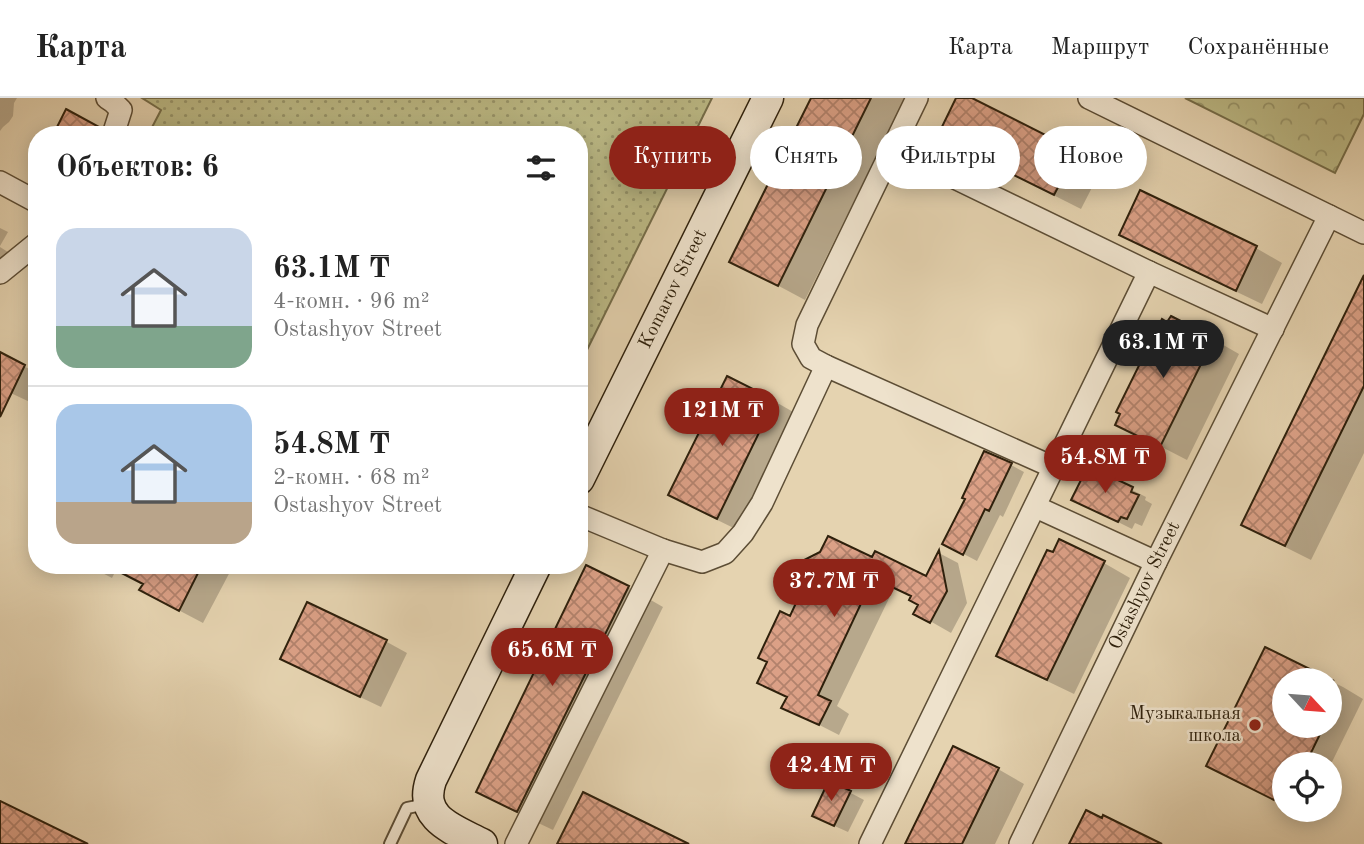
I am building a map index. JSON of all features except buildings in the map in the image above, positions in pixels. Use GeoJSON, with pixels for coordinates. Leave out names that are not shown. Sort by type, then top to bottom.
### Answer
{"type":"FeatureCollection","features":[{"type":"Feature","properties":{"kind":"street"},"geometry":{"type":"LineString","coordinates":[[107,98],[121,110],[116,126]]}},
{"type":"Feature","properties":{"kind":"street","name":"Komarov Street"},"geometry":{"type":"LineString","coordinates":[[588,461],[768,98]]}},
{"type":"Feature","properties":{"kind":"street"},"geometry":{"type":"LineString","coordinates":[[904,126],[917,98]]}},
{"type":"Feature","properties":{"kind":"street"},"geometry":{"type":"LineString","coordinates":[[1089,98],[1364,233]]}},
{"type":"Feature","properties":{"kind":"street"},"geometry":{"type":"LineString","coordinates":[[0,182],[28,197]]}},
{"type":"Feature","properties":{"kind":"street"},"geometry":{"type":"LineString","coordinates":[[876,183],[807,325],[803,344],[811,358],[1055,468]]}},
{"type":"Feature","properties":{"kind":"street"},"geometry":{"type":"LineString","coordinates":[[978,189],[1273,329]]}},
{"type":"Feature","properties":{"kind":"street","name":"Ostashyov Street"},"geometry":{"type":"LineString","coordinates":[[1020,844],[1156,562],[1329,216]]}},
{"type":"Feature","properties":{"kind":"street"},"geometry":{"type":"LineString","coordinates":[[0,273],[28,250]]}},
{"type":"Feature","properties":{"kind":"street"},"geometry":{"type":"LineString","coordinates":[[870,844],[1149,272]]}},
{"type":"Feature","properties":{"kind":"street"},"geometry":{"type":"LineString","coordinates":[[588,519],[663,550],[702,562],[726,553],[743,533],[762,503],[826,366]]}},
{"type":"Feature","properties":{"kind":"street"},"geometry":{"type":"LineString","coordinates":[[1036,507],[1156,562]]}},
{"type":"Feature","properties":{"kind":"street"},"geometry":{"type":"LineString","coordinates":[[516,844],[663,550]]}},
{"type":"Feature","properties":{"kind":"street"},"geometry":{"type":"LineString","coordinates":[[482,844],[443,824],[433,814],[428,803],[428,790],[532,574]]}},
{"type":"Feature","properties":{"kind":"lane"},"geometry":{"type":"LineString","coordinates":[[390,844],[407,808],[428,803]]}},
{"type":"Feature","properties":{"kind":"green space"},"geometry":{"type":"Polygon","coordinates":[[[142,98],[712,98],[698,126],[609,126],[609,189],[667,189],[588,348],[588,126],[153,126],[161,110],[142,98]]]}},
{"type":"Feature","properties":{"kind":"green space"},"geometry":{"type":"Polygon","coordinates":[[[1185,98],[1364,98],[1364,114],[1335,173],[1185,98]]]}},
{"type":"Feature","properties":{"kind":"place","name":"Музыкальная школа"},"geometry":{"type":"Point","coordinates":[1255,725]}}]}
